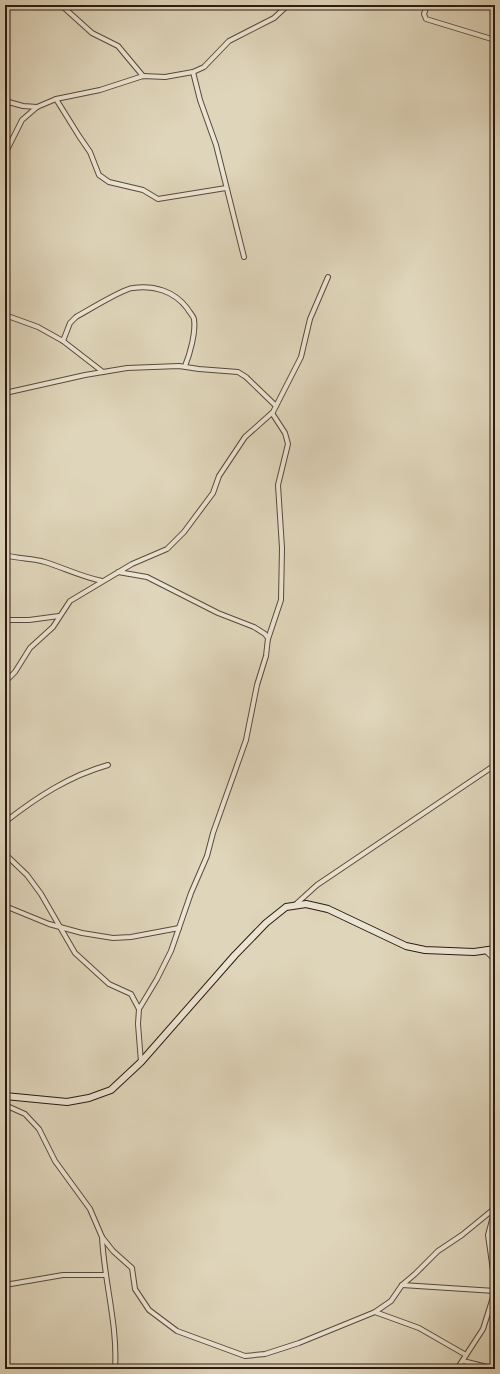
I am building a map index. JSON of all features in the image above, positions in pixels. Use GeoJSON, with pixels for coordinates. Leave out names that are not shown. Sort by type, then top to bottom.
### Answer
{"type":"FeatureCollection","features":[{"type":"Feature","properties":{"kind":"street"},"geometry":{"type":"LineString","coordinates":[[62,5],[92,33],[118,46],[143,76]]}},
{"type":"Feature","properties":{"kind":"street"},"geometry":{"type":"LineString","coordinates":[[5,154],[22,120],[37,107],[56,99],[100,90],[143,76],[165,77],[194,72],[204,67],[229,41],[274,18],[288,5]]}},
{"type":"Feature","properties":{"kind":"street"},"geometry":{"type":"LineString","coordinates":[[427,5],[424,16],[426,19],[495,40]]}},
{"type":"Feature","properties":{"kind":"street"},"geometry":{"type":"LineString","coordinates":[[194,72],[202,106],[216,145],[244,257]]}},
{"type":"Feature","properties":{"kind":"street"},"geometry":{"type":"LineString","coordinates":[[56,99],[90,152],[100,175],[109,182],[143,190],[158,199],[226,188]]}},
{"type":"Feature","properties":{"kind":"street"},"geometry":{"type":"LineString","coordinates":[[5,101],[37,107]]}},
{"type":"Feature","properties":{"kind":"street"},"geometry":{"type":"LineString","coordinates":[[5,682],[15,672],[30,648],[53,627],[70,601],[132,564],[167,549],[176,542],[206,504],[213,492],[219,476],[245,437],[272,413],[301,357],[310,319],[328,277]]}},
{"type":"Feature","properties":{"kind":"street"},"geometry":{"type":"LineString","coordinates":[[63,340],[70,323],[76,317],[130,289],[149,287],[168,292],[184,304],[193,316],[194,328],[191,348],[185,366]]}},
{"type":"Feature","properties":{"kind":"street"},"geometry":{"type":"LineString","coordinates":[[5,314],[38,327],[63,340],[103,372]]}},
{"type":"Feature","properties":{"kind":"street"},"geometry":{"type":"LineString","coordinates":[[5,393],[103,372],[140,367],[185,366],[199,369],[238,372],[246,377],[276,406]]}},
{"type":"Feature","properties":{"kind":"street"},"geometry":{"type":"LineString","coordinates":[[141,1062],[138,1024],[139,1008],[164,966],[195,881],[207,856],[213,833],[246,740],[257,685],[266,656],[268,640],[281,600],[282,548],[278,485],[288,444],[285,433],[272,413]]}},
{"type":"Feature","properties":{"kind":"street"},"geometry":{"type":"LineString","coordinates":[[5,555],[46,562],[83,577],[102,581]]}},
{"type":"Feature","properties":{"kind":"street"},"geometry":{"type":"LineString","coordinates":[[5,560],[16,558]]}},
{"type":"Feature","properties":{"kind":"street"},"geometry":{"type":"LineString","coordinates":[[118,572],[147,577],[218,613],[254,627],[265,634],[268,640]]}},
{"type":"Feature","properties":{"kind":"street"},"geometry":{"type":"LineString","coordinates":[[5,620],[29,620],[59,616]]}},
{"type":"Feature","properties":{"kind":"street"},"geometry":{"type":"LineString","coordinates":[[5,822],[42,794],[64,781],[90,770],[108,765]]}},
{"type":"Feature","properties":{"kind":"street"},"geometry":{"type":"LineString","coordinates":[[5,1096],[60,1102],[89,1098],[111,1090],[141,1062],[235,955],[282,909],[295,904],[317,884],[495,765]]}},
{"type":"Feature","properties":{"kind":"street"},"geometry":{"type":"LineString","coordinates":[[5,854],[27,875],[46,903],[70,947],[80,960],[109,984],[128,992],[134,998],[139,1008]]}},
{"type":"Feature","properties":{"kind":"street"},"geometry":{"type":"LineString","coordinates":[[295,904],[315,905],[328,909],[406,946],[444,952],[486,951],[495,949]]}},
{"type":"Feature","properties":{"kind":"street"},"geometry":{"type":"LineString","coordinates":[[5,906],[59,927],[82,933],[117,938],[179,928]]}},
{"type":"Feature","properties":{"kind":"street"},"geometry":{"type":"LineString","coordinates":[[486,951],[495,960]]}},
{"type":"Feature","properties":{"kind":"street"},"geometry":{"type":"LineString","coordinates":[[5,1105],[25,1114],[39,1129],[55,1161],[90,1210],[102,1237],[113,1251],[132,1268],[137,1294],[149,1310],[177,1331],[241,1355],[258,1355],[294,1345],[375,1312],[391,1301],[402,1285],[416,1274],[438,1251],[462,1235],[495,1209]]}},
{"type":"Feature","properties":{"kind":"street"},"geometry":{"type":"LineString","coordinates":[[495,1209],[488,1235],[495,1285]]}},
{"type":"Feature","properties":{"kind":"street"},"geometry":{"type":"LineString","coordinates":[[102,1237],[116,1341],[115,1369]]}},
{"type":"Feature","properties":{"kind":"street"},"geometry":{"type":"LineString","coordinates":[[5,1285],[64,1275],[106,1275]]}},
{"type":"Feature","properties":{"kind":"street"},"geometry":{"type":"LineString","coordinates":[[402,1285],[495,1291],[483,1329],[457,1369]]}},
{"type":"Feature","properties":{"kind":"street"},"geometry":{"type":"LineString","coordinates":[[375,1312],[419,1328],[466,1355]]}},
{"type":"Feature","properties":{"kind":"street"},"geometry":{"type":"LineString","coordinates":[[463,1361],[495,1369]]}}]}
